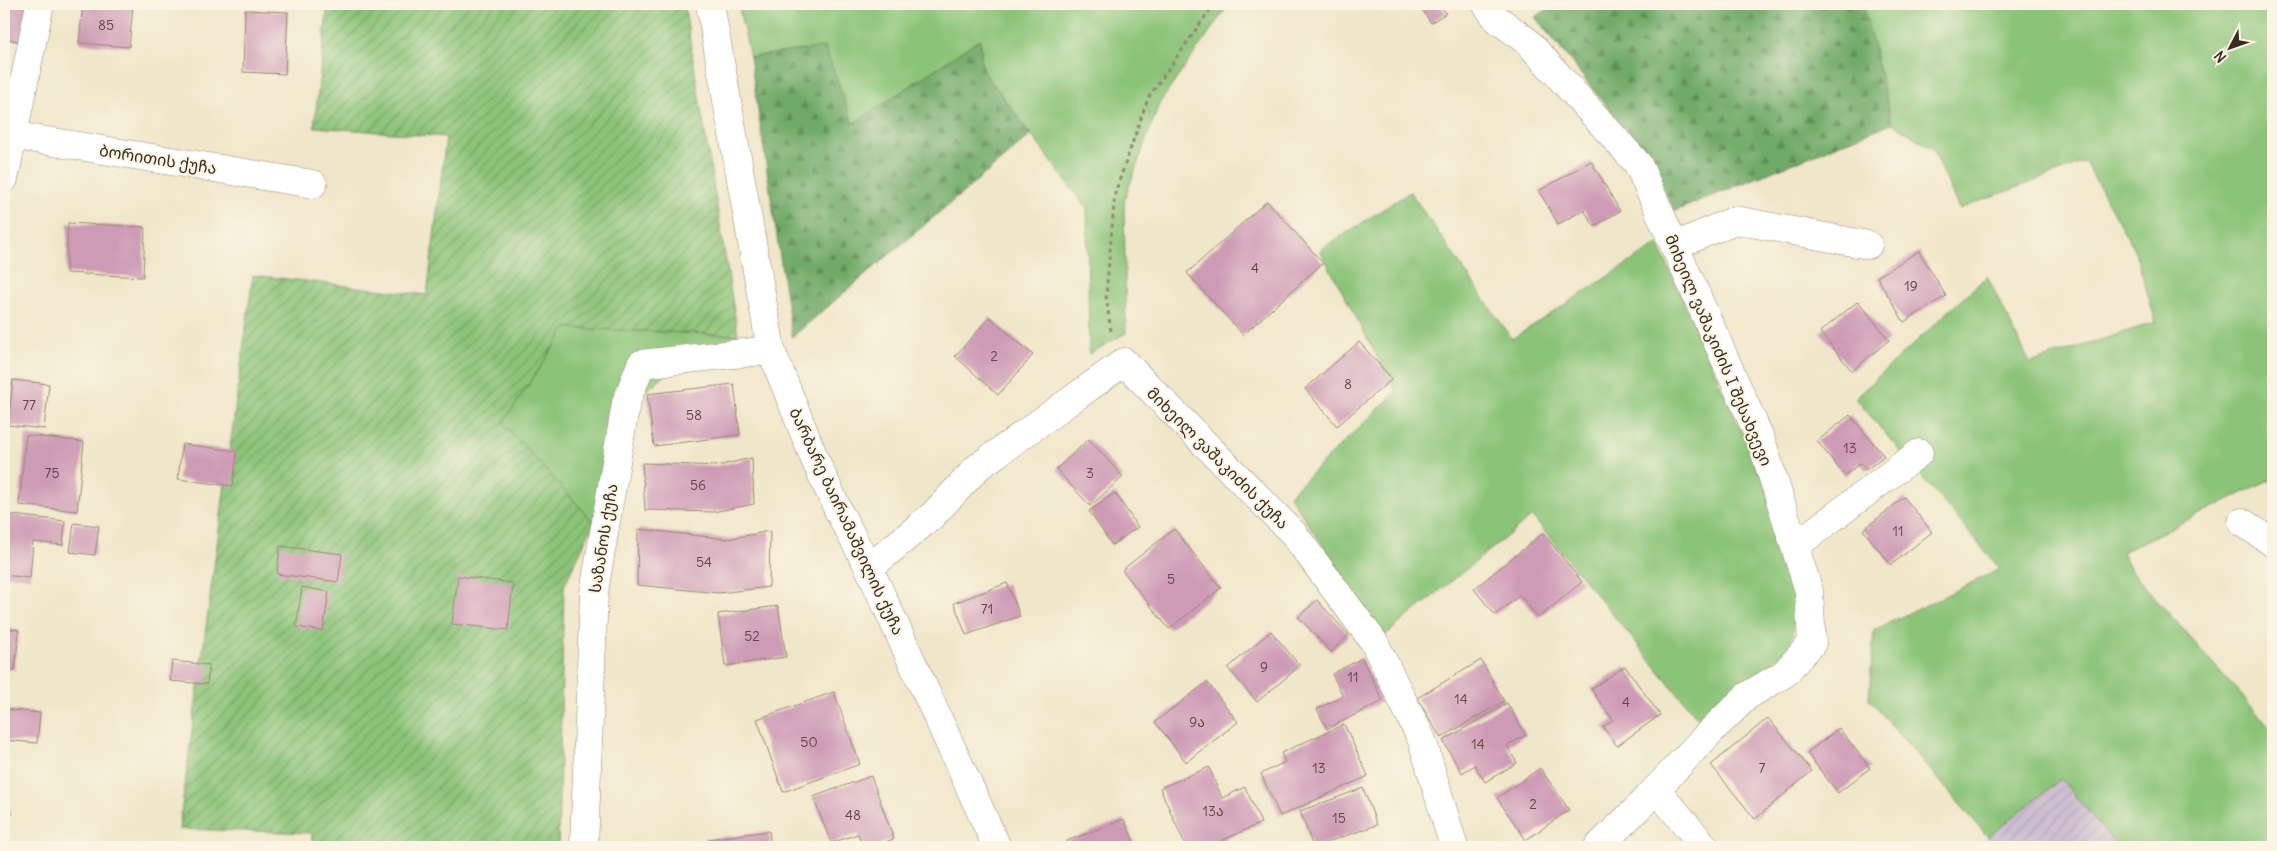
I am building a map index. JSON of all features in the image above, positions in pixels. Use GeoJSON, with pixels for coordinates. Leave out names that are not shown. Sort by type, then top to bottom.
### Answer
{"type":"FeatureCollection","features":[{"type":"Feature","properties":{"kind":"street"},"geometry":{"type":"LineString","coordinates":[[4,179],[8,135],[40,4]]}},
{"type":"Feature","properties":{"kind":"street","name":"ბარბარე ბაირამაშვილის ქუჩა"},"geometry":{"type":"LineString","coordinates":[[710,4],[771,350],[815,460],[839,512],[869,568],[997,847]]}},
{"type":"Feature","properties":{"kind":"street","name":"მიხეილ ვაშაკიძის I შესახვევი"},"geometry":{"type":"LineString","coordinates":[[1486,4],[1497,19],[1528,42],[1638,164],[1761,440],[1809,592],[1812,643],[1784,674],[1747,696],[1711,730],[1598,847]]}},
{"type":"Feature","properties":{"kind":"street","name":"ბორითის ქუჩა"},"geometry":{"type":"LineString","coordinates":[[8,135],[313,184]]}},
{"type":"Feature","properties":{"kind":"street"},"geometry":{"type":"LineString","coordinates":[[1675,246],[1735,220],[1868,245]]}},
{"type":"Feature","properties":{"kind":"street","name":"საზანოს ქუჩა"},"geometry":{"type":"LineString","coordinates":[[584,847],[594,592],[626,403],[641,364],[771,350]]}},
{"type":"Feature","properties":{"kind":"street"},"geometry":{"type":"LineString","coordinates":[[869,568],[933,515],[978,467],[1124,362]]}},
{"type":"Feature","properties":{"kind":"street","name":"მიხეილ ვაშაკიძის ქუჩა"},"geometry":{"type":"LineString","coordinates":[[1124,362],[1293,533],[1374,642],[1422,740],[1454,847]]}},
{"type":"Feature","properties":{"kind":"street"},"geometry":{"type":"LineString","coordinates":[[1795,546],[1919,453]]}},
{"type":"Feature","properties":{"kind":"street"},"geometry":{"type":"LineString","coordinates":[[2242,522],[2273,543]]}},
{"type":"Feature","properties":{"kind":"street"},"geometry":{"type":"LineString","coordinates":[[1656,789],[1705,847]]}},
{"type":"Feature","properties":{"kind":"path"},"geometry":{"type":"LineString","coordinates":[[1124,362],[1112,335],[1106,296],[1115,193],[1148,98],[1214,4]]}},
{"type":"Feature","properties":{"kind":"shaded area"},"geometry":{"type":"Polygon","coordinates":[[[2061,778],[2118,847],[1976,847],[2061,778]]]}},
{"type":"Feature","properties":{"kind":"green space"},"geometry":{"type":"Polygon","coordinates":[[[328,4],[684,4],[738,335],[566,328],[503,423],[594,523],[564,586],[558,847],[311,847],[312,833],[179,829],[253,275],[427,295],[446,137],[314,127],[328,4]]]}},
{"type":"Feature","properties":{"kind":"green space"},"geometry":{"type":"Polygon","coordinates":[[[738,4],[1229,4],[1159,104],[1124,201],[1126,333],[1089,354],[1087,209],[982,69],[980,39],[853,124],[825,48],[750,57],[738,4]]]}},
{"type":"Feature","properties":{"kind":"green space"},"geometry":{"type":"Polygon","coordinates":[[[1556,4],[1863,4],[1892,123],[1675,211],[1645,154],[1535,17],[1556,4]]]}},
{"type":"Feature","properties":{"kind":"green space"},"geometry":{"type":"Polygon","coordinates":[[[1863,4],[2273,4],[2273,482],[2269,480],[2122,552],[2132,572],[2273,731],[2273,847],[2118,847],[2061,779],[1988,837],[1869,699],[1874,630],[2000,569],[1855,398],[1987,276],[2030,363],[2156,322],[2135,251],[2085,162],[1959,209],[1933,149],[1892,123],[1863,4]]]}},
{"type":"Feature","properties":{"kind":"green space"},"geometry":{"type":"Polygon","coordinates":[[[980,39],[982,69],[1031,135],[792,337],[750,57],[825,47],[853,124],[980,39]]]}},
{"type":"Feature","properties":{"kind":"green space"},"geometry":{"type":"Polygon","coordinates":[[[1410,192],[1512,339],[1658,244],[1772,501],[1796,597],[1792,646],[1700,721],[1532,516],[1384,636],[1289,495],[1396,392],[1320,250],[1410,192]]]}},
{"type":"Feature","properties":{"kind":"green space"},"geometry":{"type":"Polygon","coordinates":[[[566,328],[738,335],[662,377],[640,396],[594,523],[503,423],[566,328]]]}},
{"type":"Feature","properties":{"kind":"building"},"geometry":{"type":"Polygon","coordinates":[[[4,4],[28,4],[21,42],[4,38],[4,4]]]}},
{"type":"Feature","properties":{"kind":"building"},"geometry":{"type":"Polygon","coordinates":[[[83,4],[133,6],[129,47],[79,43],[83,4]]]}},
{"type":"Feature","properties":{"kind":"building"},"geometry":{"type":"Polygon","coordinates":[[[1418,4],[1439,4],[1446,13],[1431,23],[1418,4]]]}},
{"type":"Feature","properties":{"kind":"building"},"geometry":{"type":"Polygon","coordinates":[[[245,10],[288,12],[285,74],[243,72],[245,10]]]}},
{"type":"Feature","properties":{"kind":"building"},"geometry":{"type":"Polygon","coordinates":[[[1591,161],[1620,211],[1594,226],[1584,210],[1558,224],[1539,191],[1591,161]]]}},
{"type":"Feature","properties":{"kind":"building"},"geometry":{"type":"Polygon","coordinates":[[[1267,201],[1323,263],[1243,335],[1187,273],[1267,201]]]}},
{"type":"Feature","properties":{"kind":"building"},"geometry":{"type":"Polygon","coordinates":[[[68,223],[145,227],[143,277],[66,273],[68,223]]]}},
{"type":"Feature","properties":{"kind":"building"},"geometry":{"type":"Polygon","coordinates":[[[1919,251],[1946,296],[1904,322],[1877,277],[1919,251]]]}},
{"type":"Feature","properties":{"kind":"building"},"geometry":{"type":"Polygon","coordinates":[[[1858,301],[1889,340],[1852,371],[1820,332],[1858,301]]]}},
{"type":"Feature","properties":{"kind":"building"},"geometry":{"type":"Polygon","coordinates":[[[990,317],[1033,355],[998,395],[955,356],[990,317]]]}},
{"type":"Feature","properties":{"kind":"building"},"geometry":{"type":"Polygon","coordinates":[[[1359,342],[1392,379],[1337,426],[1305,389],[1359,342]]]}},
{"type":"Feature","properties":{"kind":"building"},"geometry":{"type":"Polygon","coordinates":[[[13,380],[49,384],[44,429],[8,425],[13,380]]]}},
{"type":"Feature","properties":{"kind":"building"},"geometry":{"type":"Polygon","coordinates":[[[734,384],[740,435],[654,446],[647,394],[734,384]]]}},
{"type":"Feature","properties":{"kind":"building"},"geometry":{"type":"Polygon","coordinates":[[[1850,415],[1884,456],[1866,470],[1860,463],[1845,476],[1817,441],[1850,415]]]}},
{"type":"Feature","properties":{"kind":"building"},"geometry":{"type":"Polygon","coordinates":[[[26,435],[84,442],[77,511],[19,505],[26,435]]]}},
{"type":"Feature","properties":{"kind":"building"},"geometry":{"type":"Polygon","coordinates":[[[1089,439],[1123,477],[1090,506],[1056,469],[1089,439]]]}},
{"type":"Feature","properties":{"kind":"building"},"geometry":{"type":"Polygon","coordinates":[[[182,444],[237,451],[233,486],[178,479],[182,444]]]}},
{"type":"Feature","properties":{"kind":"building"},"geometry":{"type":"Polygon","coordinates":[[[752,458],[754,504],[713,512],[645,510],[642,463],[717,466],[752,458]]]}},
{"type":"Feature","properties":{"kind":"building"},"geometry":{"type":"Polygon","coordinates":[[[1115,493],[1138,527],[1112,545],[1089,511],[1115,493]]]}},
{"type":"Feature","properties":{"kind":"building"},"geometry":{"type":"Polygon","coordinates":[[[1904,497],[1932,532],[1891,565],[1863,530],[1904,497]]]}},
{"type":"Feature","properties":{"kind":"building"},"geometry":{"type":"Polygon","coordinates":[[[4,514],[65,521],[63,545],[33,542],[30,578],[4,575],[4,514]]]}},
{"type":"Feature","properties":{"kind":"building"},"geometry":{"type":"Polygon","coordinates":[[[74,523],[99,526],[95,555],[70,552],[74,523]]]}},
{"type":"Feature","properties":{"kind":"building"},"geometry":{"type":"Polygon","coordinates":[[[638,529],[728,539],[770,531],[769,587],[719,593],[637,585],[638,529]]]}},
{"type":"Feature","properties":{"kind":"building"},"geometry":{"type":"Polygon","coordinates":[[[1174,529],[1221,588],[1169,629],[1122,570],[1174,529]]]}},
{"type":"Feature","properties":{"kind":"building"},"geometry":{"type":"Polygon","coordinates":[[[1543,533],[1582,582],[1538,618],[1520,595],[1495,615],[1474,589],[1543,533]]]}},
{"type":"Feature","properties":{"kind":"building"},"geometry":{"type":"Polygon","coordinates":[[[280,546],[342,554],[338,582],[277,574],[280,546]]]}},
{"type":"Feature","properties":{"kind":"building"},"geometry":{"type":"Polygon","coordinates":[[[458,576],[513,583],[508,630],[452,624],[458,576]]]}},
{"type":"Feature","properties":{"kind":"building"},"geometry":{"type":"Polygon","coordinates":[[[1007,583],[1020,616],[966,635],[954,603],[1007,583]]]}},
{"type":"Feature","properties":{"kind":"building"},"geometry":{"type":"Polygon","coordinates":[[[302,587],[329,592],[323,631],[296,627],[302,587]]]}},
{"type":"Feature","properties":{"kind":"building"},"geometry":{"type":"Polygon","coordinates":[[[1317,600],[1349,635],[1331,652],[1298,617],[1317,600]]]}},
{"type":"Feature","properties":{"kind":"building"},"geometry":{"type":"Polygon","coordinates":[[[778,606],[786,657],[725,666],[718,614],[778,606]]]}},
{"type":"Feature","properties":{"kind":"building"},"geometry":{"type":"Polygon","coordinates":[[[4,628],[19,630],[15,670],[4,669],[4,628]]]}},
{"type":"Feature","properties":{"kind":"building"},"geometry":{"type":"Polygon","coordinates":[[[1271,631],[1300,666],[1257,702],[1228,668],[1271,631]]]}},
{"type":"Feature","properties":{"kind":"building"},"geometry":{"type":"Polygon","coordinates":[[[1362,658],[1383,701],[1327,729],[1317,709],[1343,696],[1332,674],[1362,658]]]}},
{"type":"Feature","properties":{"kind":"building"},"geometry":{"type":"Polygon","coordinates":[[[1481,660],[1504,701],[1441,738],[1417,698],[1481,660]]]}},
{"type":"Feature","properties":{"kind":"building"},"geometry":{"type":"Polygon","coordinates":[[[172,661],[209,665],[207,684],[170,681],[172,661]]]}},
{"type":"Feature","properties":{"kind":"building"},"geometry":{"type":"Polygon","coordinates":[[[1625,666],[1660,715],[1617,746],[1603,727],[1613,720],[1591,689],[1625,666]]]}},
{"type":"Feature","properties":{"kind":"building"},"geometry":{"type":"Polygon","coordinates":[[[1207,682],[1238,722],[1186,762],[1155,722],[1207,682]]]}},
{"type":"Feature","properties":{"kind":"building"},"geometry":{"type":"Polygon","coordinates":[[[834,692],[860,764],[783,792],[757,719],[834,692]]]}},
{"type":"Feature","properties":{"kind":"building"},"geometry":{"type":"Polygon","coordinates":[[[1507,703],[1526,735],[1507,746],[1517,763],[1485,782],[1475,765],[1462,773],[1443,741],[1507,703]]]}},
{"type":"Feature","properties":{"kind":"building"},"geometry":{"type":"Polygon","coordinates":[[[4,709],[40,713],[37,743],[4,740],[4,709]]]}},
{"type":"Feature","properties":{"kind":"building"},"geometry":{"type":"Polygon","coordinates":[[[1768,718],[1812,771],[1755,819],[1711,765],[1768,718]]]}},
{"type":"Feature","properties":{"kind":"building"},"geometry":{"type":"Polygon","coordinates":[[[1344,724],[1368,776],[1280,816],[1261,774],[1285,762],[1281,753],[1344,724]]]}},
{"type":"Feature","properties":{"kind":"building"},"geometry":{"type":"Polygon","coordinates":[[[1839,728],[1870,768],[1838,793],[1807,753],[1839,728]]]}},
{"type":"Feature","properties":{"kind":"building"},"geometry":{"type":"Polygon","coordinates":[[[1209,767],[1222,798],[1245,787],[1261,823],[1208,847],[1186,847],[1160,788],[1209,767]]]}},
{"type":"Feature","properties":{"kind":"building"},"geometry":{"type":"Polygon","coordinates":[[[1540,768],[1569,810],[1526,840],[1497,798],[1540,768]]]}},
{"type":"Feature","properties":{"kind":"building"},"geometry":{"type":"Polygon","coordinates":[[[4,771],[6,771],[10,816],[4,816],[4,771]]]}},
{"type":"Feature","properties":{"kind":"building"},"geometry":{"type":"Polygon","coordinates":[[[871,776],[894,839],[871,847],[863,847],[858,834],[831,843],[813,797],[871,776]]]}},
{"type":"Feature","properties":{"kind":"building"},"geometry":{"type":"Polygon","coordinates":[[[1363,788],[1377,825],[1313,847],[1300,811],[1363,788]]]}},
{"type":"Feature","properties":{"kind":"building"},"geometry":{"type":"Polygon","coordinates":[[[1124,819],[1136,847],[1070,847],[1067,841],[1124,819]]]}},
{"type":"Feature","properties":{"kind":"building"},"geometry":{"type":"Polygon","coordinates":[[[769,831],[771,847],[709,847],[708,839],[769,831]]]}}]}
